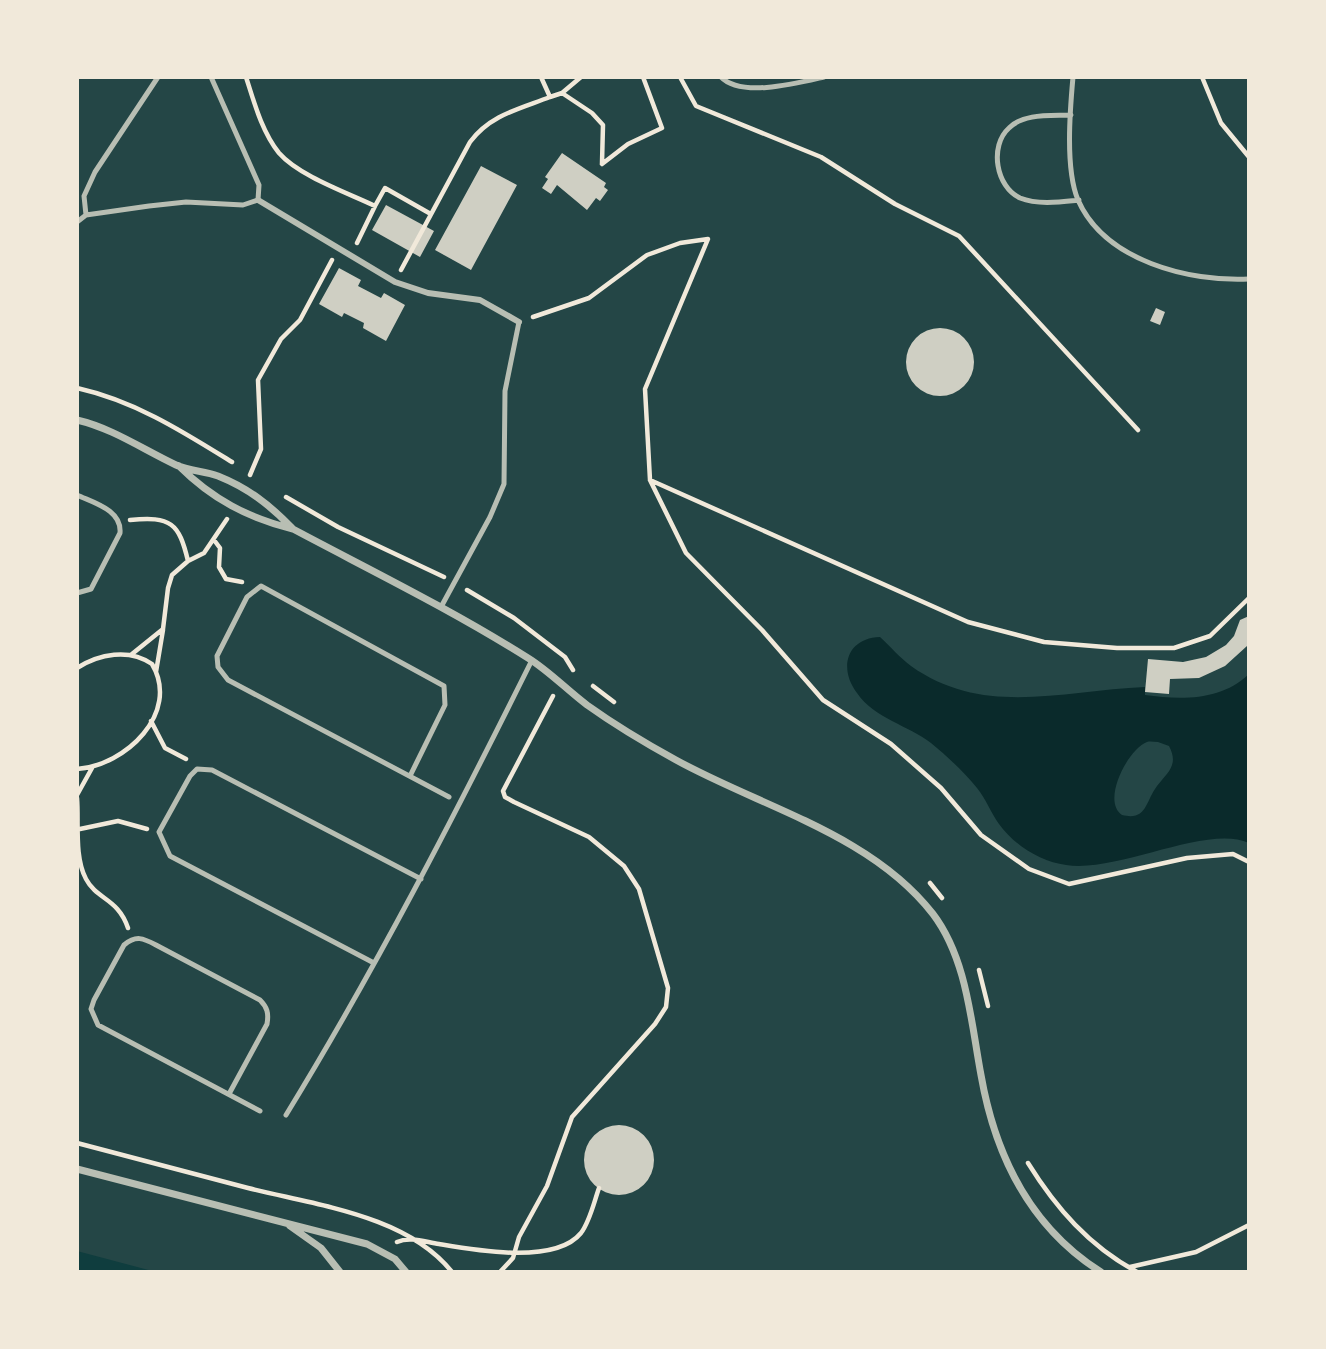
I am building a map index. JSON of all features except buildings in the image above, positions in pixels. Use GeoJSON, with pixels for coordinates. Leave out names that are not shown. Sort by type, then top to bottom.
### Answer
{"type":"FeatureCollection","features":[{"type":"Feature","properties":{"kind":"street"},"geometry":{"type":"LineString","coordinates":[[258,200],[337,250],[395,282],[428,293],[480,300],[519,322]]}},
{"type":"Feature","properties":{"kind":"street"},"geometry":{"type":"LineString","coordinates":[[77,420],[112,433],[179,466],[216,475],[242,488],[268,502],[293,529]]}},
{"type":"Feature","properties":{"kind":"street"},"geometry":{"type":"LineString","coordinates":[[179,466],[204,491],[258,521],[293,529],[441,607],[532,660],[623,729],[677,761],[856,849],[912,890],[935,916],[960,972],[972,1014],[989,1114],[997,1144],[1009,1168],[1056,1235],[1101,1272]]}},
{"type":"Feature","properties":{"kind":"street"},"geometry":{"type":"LineString","coordinates":[[77,1169],[368,1244],[386,1253],[406,1272]]}},
{"type":"Feature","properties":{"kind":"street"},"geometry":{"type":"LineString","coordinates":[[283,1221],[321,1248],[340,1272]]}},
{"type":"Feature","properties":{"kind":"lane"},"geometry":{"type":"LineString","coordinates":[[86,215],[83,196],[95,172],[158,77]]}},
{"type":"Feature","properties":{"kind":"lane"},"geometry":{"type":"LineString","coordinates":[[77,222],[86,215],[186,202],[243,205],[258,200],[259,185],[211,77]]}},
{"type":"Feature","properties":{"kind":"lane"},"geometry":{"type":"LineString","coordinates":[[720,77],[727,84],[762,87],[824,77]]}},
{"type":"Feature","properties":{"kind":"lane"},"geometry":{"type":"LineString","coordinates":[[1073,77],[1071,159],[1079,200],[1097,226],[1129,253],[1191,275],[1249,279]]}},
{"type":"Feature","properties":{"kind":"lane"},"geometry":{"type":"LineString","coordinates":[[1071,115],[1041,116],[1009,128],[1000,140],[997,155],[1000,174],[1007,188],[1018,197],[1056,202],[1079,200]]}},
{"type":"Feature","properties":{"kind":"lane"},"geometry":{"type":"LineString","coordinates":[[441,607],[491,517],[504,484],[505,391],[519,322]]}},
{"type":"Feature","properties":{"kind":"lane"},"geometry":{"type":"LineString","coordinates":[[77,495],[112,513],[119,522],[120,533],[90,589],[77,593]]}},
{"type":"Feature","properties":{"kind":"lane"},"geometry":{"type":"LineString","coordinates":[[410,775],[445,705],[443,686],[435,678],[261,586],[247,597],[217,656],[221,674],[449,797]]}},
{"type":"Feature","properties":{"kind":"lane"},"geometry":{"type":"LineString","coordinates":[[286,1115],[340,1027],[421,879],[532,660]]}},
{"type":"Feature","properties":{"kind":"lane"},"geometry":{"type":"LineString","coordinates":[[374,962],[170,856],[159,832],[190,776],[197,769],[212,769],[421,879]]}},
{"type":"Feature","properties":{"kind":"lane"},"geometry":{"type":"LineString","coordinates":[[229,1094],[267,1024],[269,1015],[266,1006],[260,1000],[141,937],[132,938],[124,945],[94,1000],[91,1009],[98,1025],[260,1111]]}},
{"type":"Feature","properties":{"kind":"path"},"geometry":{"type":"LineString","coordinates":[[246,77],[260,117],[280,153],[311,176],[376,206]]}},
{"type":"Feature","properties":{"kind":"path"},"geometry":{"type":"LineString","coordinates":[[541,77],[550,97]]}},
{"type":"Feature","properties":{"kind":"path"},"geometry":{"type":"LineString","coordinates":[[395,282],[429,213],[481,126],[562,93],[581,77]]}},
{"type":"Feature","properties":{"kind":"path"},"geometry":{"type":"LineString","coordinates":[[562,93],[592,113],[603,125],[602,164],[628,144],[662,128],[643,77]]}},
{"type":"Feature","properties":{"kind":"path"},"geometry":{"type":"LineString","coordinates":[[680,77],[696,106],[821,157],[895,204],[959,236],[1138,430]]}},
{"type":"Feature","properties":{"kind":"path"},"geometry":{"type":"LineString","coordinates":[[1202,77],[1221,123],[1249,157]]}},
{"type":"Feature","properties":{"kind":"path"},"geometry":{"type":"LineString","coordinates":[[350,256],[385,188],[429,213]]}},
{"type":"Feature","properties":{"kind":"path"},"geometry":{"type":"LineString","coordinates":[[519,322],[589,298],[647,255],[680,243],[708,239],[645,388],[650,480],[686,553],[762,630],[823,700],[891,744],[941,788],[981,835],[1029,869],[1069,884],[1187,858],[1233,854],[1249,862]]}},
{"type":"Feature","properties":{"kind":"path"},"geometry":{"type":"LineString","coordinates":[[249,476],[261,449],[258,380],[281,339],[300,320],[337,250]]}},
{"type":"Feature","properties":{"kind":"path"},"geometry":{"type":"LineString","coordinates":[[77,388],[126,402],[151,414],[249,476],[260,479]]}},
{"type":"Feature","properties":{"kind":"path"},"geometry":{"type":"LineString","coordinates":[[650,480],[968,622],[1044,642],[1117,648],[1174,648],[1210,636],[1249,598]]}},
{"type":"Feature","properties":{"kind":"path"},"geometry":{"type":"LineString","coordinates":[[279,493],[338,527],[415,561],[508,613],[565,657],[576,675]]}},
{"type":"Feature","properties":{"kind":"path"},"geometry":{"type":"LineString","coordinates":[[119,522],[147,518],[174,524],[181,534],[188,561]]}},
{"type":"Feature","properties":{"kind":"path"},"geometry":{"type":"LineString","coordinates":[[77,769],[107,764],[131,749],[151,721],[157,699],[156,672],[168,588],[173,575],[188,561],[204,553],[228,518]]}},
{"type":"Feature","properties":{"kind":"path"},"geometry":{"type":"LineString","coordinates":[[214,540],[220,548],[219,567],[226,579],[261,586]]}},
{"type":"Feature","properties":{"kind":"path"},"geometry":{"type":"LineString","coordinates":[[77,668],[88,661],[132,654],[163,629]]}},
{"type":"Feature","properties":{"kind":"path"},"geometry":{"type":"LineString","coordinates":[[132,654],[152,664],[156,672]]}},
{"type":"Feature","properties":{"kind":"path"},"geometry":{"type":"LineString","coordinates":[[588,683],[621,706]]}},
{"type":"Feature","properties":{"kind":"path"},"geometry":{"type":"LineString","coordinates":[[500,1272],[515,1252],[519,1237],[547,1186],[572,1117],[655,1024],[667,999],[666,978],[639,889],[631,874],[600,844],[505,797],[503,791],[553,696]]}},
{"type":"Feature","properties":{"kind":"path"},"geometry":{"type":"LineString","coordinates":[[151,721],[164,748],[191,762],[197,769]]}},
{"type":"Feature","properties":{"kind":"path"},"geometry":{"type":"LineString","coordinates":[[92,768],[77,796],[80,854],[87,880],[115,903],[124,916],[132,938]]}},
{"type":"Feature","properties":{"kind":"path"},"geometry":{"type":"LineString","coordinates":[[80,829],[118,821],[159,832]]}},
{"type":"Feature","properties":{"kind":"path"},"geometry":{"type":"LineString","coordinates":[[922,876],[950,908]]}},
{"type":"Feature","properties":{"kind":"path"},"geometry":{"type":"LineString","coordinates":[[977,965],[989,1011]]}},
{"type":"Feature","properties":{"kind":"path"},"geometry":{"type":"LineString","coordinates":[[77,1143],[365,1219],[414,1239],[488,1252],[550,1249],[575,1239],[585,1227],[599,1188]]}},
{"type":"Feature","properties":{"kind":"path"},"geometry":{"type":"LineString","coordinates":[[1025,1158],[1070,1222],[1137,1272]]}},
{"type":"Feature","properties":{"kind":"path"},"geometry":{"type":"LineString","coordinates":[[1129,1268],[1196,1252],[1249,1225]]}},
{"type":"Feature","properties":{"kind":"path"},"geometry":{"type":"LineString","coordinates":[[386,1253],[401,1240],[414,1239],[442,1259],[452,1272]]}},
{"type":"Feature","properties":{"kind":"shaded area"},"geometry":{"type":"Polygon","coordinates":[[[77,77],[1249,77],[1249,1272],[156,1272],[77,1251],[77,77]]]}},
{"type":"Feature","properties":{"kind":"shaded area"},"geometry":{"type":"Polygon","coordinates":[[[880,637],[911,666],[939,682],[967,692],[996,696],[1025,697],[1145,687],[1145,695],[1200,697],[1226,689],[1249,674],[1249,843],[1231,839],[1210,840],[1087,866],[1066,865],[1038,856],[1005,832],[977,788],[944,754],[922,737],[882,716],[864,702],[851,683],[847,665],[853,649],[869,639],[880,637]],[[1147,742],[1132,754],[1125,764],[1114,799],[1116,808],[1122,815],[1136,815],[1144,809],[1171,768],[1173,758],[1169,746],[1147,742]]]}}]}
